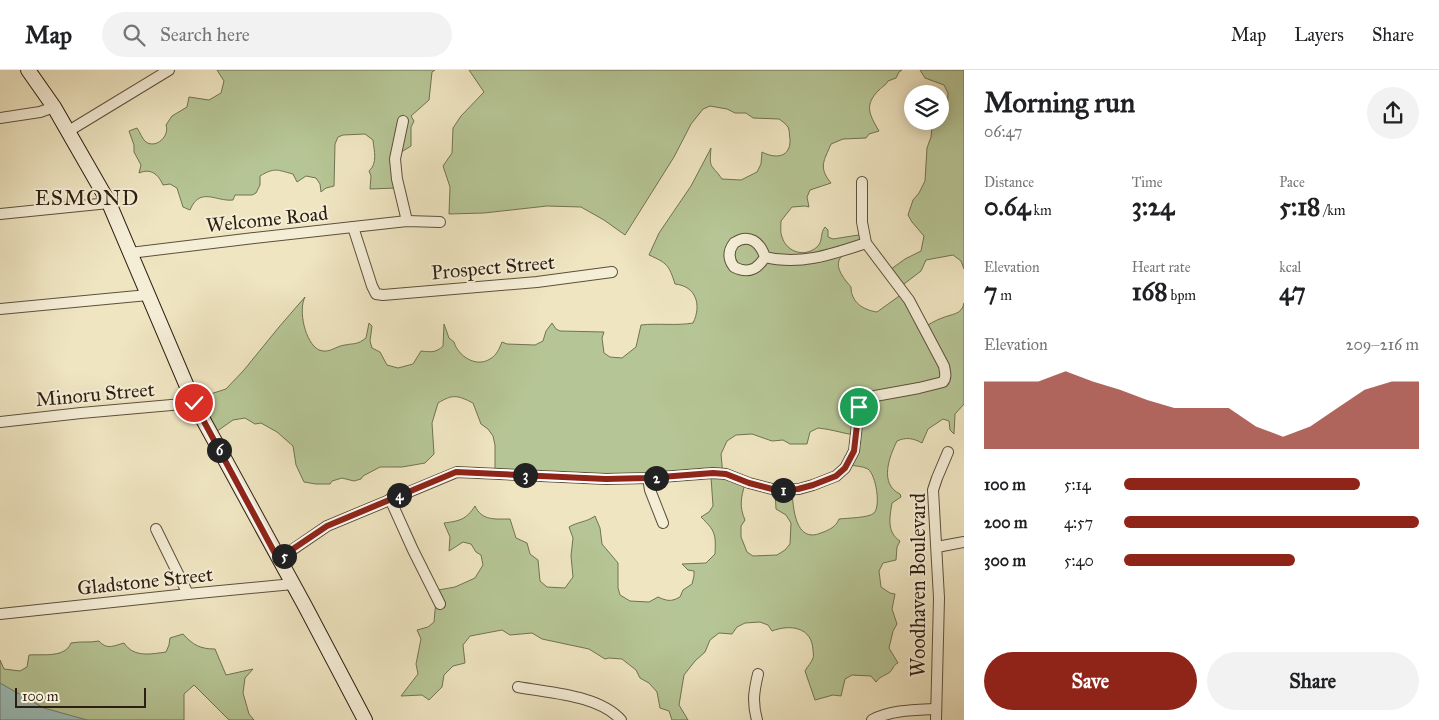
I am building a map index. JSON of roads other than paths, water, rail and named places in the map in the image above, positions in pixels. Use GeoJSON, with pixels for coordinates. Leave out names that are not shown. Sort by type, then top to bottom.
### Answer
{"type":"FeatureCollection","features":[{"type":"Feature","properties":{"kind":"main road"},"geometry":{"type":"LineString","coordinates":[[28,70],[54,107],[109,204],[194,403],[365,720]]}},
{"type":"Feature","properties":{"kind":"street"},"geometry":{"type":"LineString","coordinates":[[67,132],[170,70]]}},
{"type":"Feature","properties":{"kind":"street"},"geometry":{"type":"LineString","coordinates":[[0,118],[40,112],[54,107]]}},
{"type":"Feature","properties":{"kind":"street"},"geometry":{"type":"LineString","coordinates":[[403,121],[394,159],[407,221]]}},
{"type":"Feature","properties":{"kind":"street"},"geometry":{"type":"LineString","coordinates":[[278,559],[327,526],[456,472],[571,478],[648,478],[713,473],[726,474],[749,483],[776,490],[798,489],[823,482],[840,473],[851,459],[854,451],[859,407],[862,402],[875,396],[943,382],[946,374],[944,366],[910,300],[866,243],[862,222],[862,182]]}},
{"type":"Feature","properties":{"kind":"street"},"geometry":{"type":"LineString","coordinates":[[0,214],[109,204]]}},
{"type":"Feature","properties":{"kind":"street","name":"Welcome Road"},"geometry":{"type":"LineString","coordinates":[[130,253],[407,221],[440,222]]}},
{"type":"Feature","properties":{"kind":"street","name":"Prospect Street"},"geometry":{"type":"LineString","coordinates":[[353,227],[376,294],[383,295],[537,282],[612,272]]}},
{"type":"Feature","properties":{"kind":"street"},"geometry":{"type":"LineString","coordinates":[[765,257],[798,260],[817,258],[866,243]]}},
{"type":"Feature","properties":{"kind":"street"},"geometry":{"type":"LineString","coordinates":[[0,309],[148,295]]}},
{"type":"Feature","properties":{"kind":"street","name":"Minoru Street"},"geometry":{"type":"LineString","coordinates":[[0,422],[194,403]]}},
{"type":"Feature","properties":{"kind":"street","name":"Woodhaven Boulevard"},"geometry":{"type":"LineString","coordinates":[[936,720],[939,598],[934,490],[948,452]]}},
{"type":"Feature","properties":{"kind":"street"},"geometry":{"type":"LineString","coordinates":[[648,478],[650,490],[663,522]]}},
{"type":"Feature","properties":{"kind":"street"},"geometry":{"type":"LineString","coordinates":[[390,499],[440,604]]}},
{"type":"Feature","properties":{"kind":"street"},"geometry":{"type":"LineString","coordinates":[[156,529],[188,594]]}},
{"type":"Feature","properties":{"kind":"street"},"geometry":{"type":"LineString","coordinates":[[937,547],[964,542]]}},
{"type":"Feature","properties":{"kind":"street","name":"Gladstone Street"},"geometry":{"type":"LineString","coordinates":[[0,614],[293,584]]}},
{"type":"Feature","properties":{"kind":"street"},"geometry":{"type":"LineString","coordinates":[[757,720],[754,708],[754,695],[758,674]]}},
{"type":"Feature","properties":{"kind":"street"},"geometry":{"type":"LineString","coordinates":[[518,687],[588,700],[604,706],[621,720]]}},
{"type":"Feature","properties":{"kind":"street"},"geometry":{"type":"LineString","coordinates":[[872,720],[897,712],[935,709]]}},
{"type":"Feature","properties":{"kind":"water"},"geometry":{"type":"Polygon","coordinates":[[[0,683],[44,708],[87,720],[0,720],[0,683]]]}},
{"type":"Feature","properties":{"kind":"district","name":"ESMOND"},"geometry":{"type":"Point","coordinates":[87,198]}}]}
